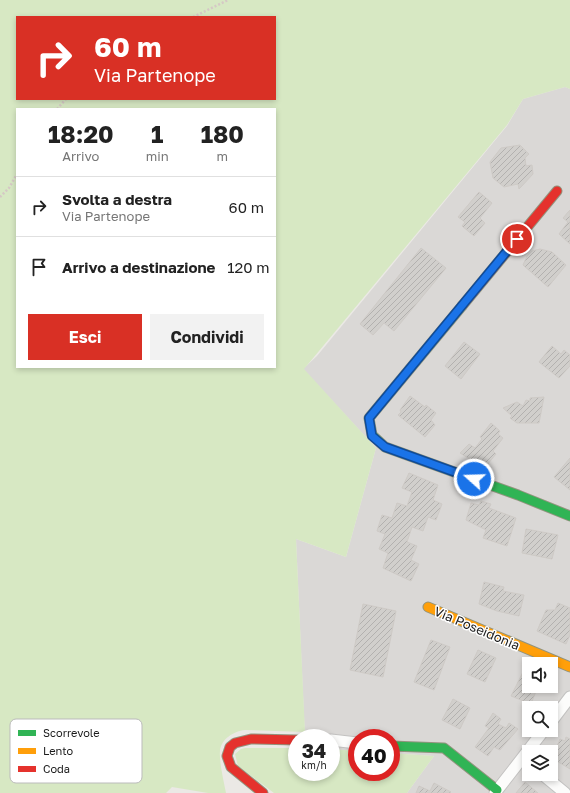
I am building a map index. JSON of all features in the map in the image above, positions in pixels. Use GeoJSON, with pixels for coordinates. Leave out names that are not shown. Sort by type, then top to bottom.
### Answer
{"type":"FeatureCollection","features":[{"type":"Feature","properties":{"kind":"street"},"geometry":{"type":"LineString","coordinates":[[557,191],[369,418],[372,436],[385,447],[518,495],[570,516]]}},
{"type":"Feature","properties":{"kind":"street","name":"Via Poseidonia"},"geometry":{"type":"LineString","coordinates":[[428,607],[570,667]]}},
{"type":"Feature","properties":{"kind":"street"},"geometry":{"type":"LineString","coordinates":[[558,713],[570,697]]}},
{"type":"Feature","properties":{"kind":"street"},"geometry":{"type":"LineString","coordinates":[[263,793],[231,766],[227,756],[231,746],[240,741],[253,739],[288,740]]}},
{"type":"Feature","properties":{"kind":"street"},"geometry":{"type":"LineString","coordinates":[[400,747],[444,748],[496,791],[522,765]]}},
{"type":"Feature","properties":{"kind":"street"},"geometry":{"type":"LineString","coordinates":[[550,781],[565,793]]}},
{"type":"Feature","properties":{"kind":"path"},"geometry":{"type":"LineString","coordinates":[[195,16],[228,0]]}},
{"type":"Feature","properties":{"kind":"path"},"geometry":{"type":"LineString","coordinates":[[58,108],[65,100]]}},
{"type":"Feature","properties":{"kind":"path"},"geometry":{"type":"LineString","coordinates":[[0,198],[9,188],[16,176]]}},
{"type":"Feature","properties":{"kind":"shaded area"},"geometry":{"type":"Polygon","coordinates":[[[565,87],[570,89],[570,793],[407,793],[434,756],[400,754],[400,729],[348,729],[348,750],[340,750],[340,729],[305,729],[296,539],[346,557],[376,448],[303,369],[317,356],[507,126],[523,99],[565,87]]]}},
{"type":"Feature","properties":{"kind":"green space"},"geometry":{"type":"Polygon","coordinates":[[[0,0],[570,0],[570,89],[565,87],[523,99],[507,125],[304,369],[376,448],[346,557],[296,539],[305,729],[288,729],[288,731],[245,730],[237,732],[225,739],[221,747],[220,756],[226,793],[208,793],[172,787],[166,793],[0,793],[0,0]]]}},
{"type":"Feature","properties":{"kind":"green space"},"geometry":{"type":"Polygon","coordinates":[[[288,748],[288,781],[340,781],[340,750],[348,750],[348,781],[400,781],[400,754],[434,756],[407,793],[274,793],[238,766],[235,754],[241,749],[288,748]]]}},
{"type":"Feature","properties":{"kind":"building"},"geometry":{"type":"Polygon","coordinates":[[[520,145],[529,154],[525,158],[526,166],[532,165],[533,174],[519,189],[518,184],[504,187],[493,178],[490,162],[501,148],[520,145]]]}},
{"type":"Feature","properties":{"kind":"building"},"geometry":{"type":"Polygon","coordinates":[[[479,192],[492,203],[480,218],[485,223],[474,236],[462,226],[465,222],[458,217],[479,192]]]}},
{"type":"Feature","properties":{"kind":"building"},"geometry":{"type":"Polygon","coordinates":[[[570,210],[570,244],[559,234],[568,222],[563,218],[570,210]]]}},
{"type":"Feature","properties":{"kind":"building"},"geometry":{"type":"Polygon","coordinates":[[[421,248],[446,268],[394,331],[384,323],[373,335],[360,324],[421,248]]]}},
{"type":"Feature","properties":{"kind":"building"},"geometry":{"type":"Polygon","coordinates":[[[540,249],[552,252],[566,265],[548,287],[523,265],[527,256],[532,251],[540,249]]]}},
{"type":"Feature","properties":{"kind":"building"},"geometry":{"type":"Polygon","coordinates":[[[464,342],[480,354],[461,379],[445,366],[464,342]]]}},
{"type":"Feature","properties":{"kind":"building"},"geometry":{"type":"Polygon","coordinates":[[[552,346],[561,354],[564,350],[570,355],[570,366],[559,378],[539,362],[552,346]]]}},
{"type":"Feature","properties":{"kind":"building"},"geometry":{"type":"Polygon","coordinates":[[[410,396],[425,407],[426,405],[436,413],[431,420],[435,425],[425,437],[398,415],[410,396]]]}},
{"type":"Feature","properties":{"kind":"building"},"geometry":{"type":"Polygon","coordinates":[[[544,397],[539,423],[517,423],[510,418],[512,416],[503,408],[517,402],[523,406],[526,400],[530,401],[530,398],[544,397]]]}},
{"type":"Feature","properties":{"kind":"building"},"geometry":{"type":"Polygon","coordinates":[[[491,423],[500,431],[498,434],[503,438],[493,451],[496,454],[487,465],[481,460],[478,464],[460,453],[469,444],[475,448],[482,439],[480,437],[491,423]]]}},
{"type":"Feature","properties":{"kind":"building"},"geometry":{"type":"Polygon","coordinates":[[[570,458],[570,490],[554,477],[570,458]]]}},
{"type":"Feature","properties":{"kind":"building"},"geometry":{"type":"Polygon","coordinates":[[[409,473],[438,485],[433,500],[442,504],[436,520],[428,517],[423,531],[412,527],[407,542],[417,546],[411,560],[419,564],[411,581],[383,568],[388,553],[379,549],[385,534],[377,531],[382,515],[392,518],[397,503],[407,506],[412,492],[402,488],[409,473]]]}},
{"type":"Feature","properties":{"kind":"building"},"geometry":{"type":"Polygon","coordinates":[[[481,501],[491,504],[489,508],[516,518],[507,546],[483,538],[486,530],[466,520],[471,503],[479,505],[481,501]]]}},
{"type":"Feature","properties":{"kind":"building"},"geometry":{"type":"Polygon","coordinates":[[[526,529],[558,535],[552,559],[522,553],[526,529]]]}},
{"type":"Feature","properties":{"kind":"building"},"geometry":{"type":"Polygon","coordinates":[[[484,582],[504,587],[503,591],[524,595],[519,616],[497,611],[479,604],[484,582]]]}},
{"type":"Feature","properties":{"kind":"building"},"geometry":{"type":"Polygon","coordinates":[[[558,603],[570,608],[570,635],[566,644],[537,631],[546,610],[555,610],[558,603]]]}},
{"type":"Feature","properties":{"kind":"building"},"geometry":{"type":"Polygon","coordinates":[[[363,604],[396,611],[383,677],[350,670],[363,604]]]}},
{"type":"Feature","properties":{"kind":"building"},"geometry":{"type":"Polygon","coordinates":[[[431,640],[450,647],[434,690],[414,682],[431,640]]]}},
{"type":"Feature","properties":{"kind":"building"},"geometry":{"type":"Polygon","coordinates":[[[478,650],[496,658],[485,682],[467,674],[478,650]]]}},
{"type":"Feature","properties":{"kind":"building"},"geometry":{"type":"Polygon","coordinates":[[[522,674],[522,693],[535,693],[532,701],[524,701],[511,696],[522,674]]]}},
{"type":"Feature","properties":{"kind":"building"},"geometry":{"type":"Polygon","coordinates":[[[453,699],[470,708],[460,729],[442,720],[453,699]]]}},
{"type":"Feature","properties":{"kind":"building"},"geometry":{"type":"Polygon","coordinates":[[[493,713],[501,719],[498,724],[506,728],[509,723],[518,729],[500,750],[494,747],[488,756],[475,747],[489,728],[485,726],[493,713]]]}},
{"type":"Feature","properties":{"kind":"building"},"geometry":{"type":"Polygon","coordinates":[[[566,737],[570,739],[570,769],[558,762],[559,753],[558,745],[560,739],[565,741],[566,737]]]}},
{"type":"Feature","properties":{"kind":"building"},"geometry":{"type":"Polygon","coordinates":[[[525,782],[538,793],[516,793],[525,782]]]}},
{"type":"Feature","properties":{"kind":"building"},"geometry":{"type":"Polygon","coordinates":[[[434,783],[451,792],[416,793],[419,786],[430,791],[434,783]]]}},
{"type":"Feature","properties":{"kind":"traffic: fast"},"geometry":{"type":"LineString","coordinates":[[462,306],[369,418],[372,435],[385,447],[518,495],[570,516]]}},
{"type":"Feature","properties":{"kind":"traffic: fast"},"geometry":{"type":"LineString","coordinates":[[400,746],[444,748],[497,790]]}},
{"type":"Feature","properties":{"kind":"traffic: slow"},"geometry":{"type":"LineString","coordinates":[[428,607],[570,667]]}},
{"type":"Feature","properties":{"kind":"traffic: jam"},"geometry":{"type":"LineString","coordinates":[[462,306],[557,191]]}},
{"type":"Feature","properties":{"kind":"traffic: jam"},"geometry":{"type":"LineString","coordinates":[[263,793],[231,767],[227,756],[230,747],[235,743],[251,739],[288,740]]}},
{"type":"Feature","properties":{"kind":"route"},"geometry":{"type":"LineString","coordinates":[[474,479],[385,447],[372,436],[369,418],[517,239]]}}]}
